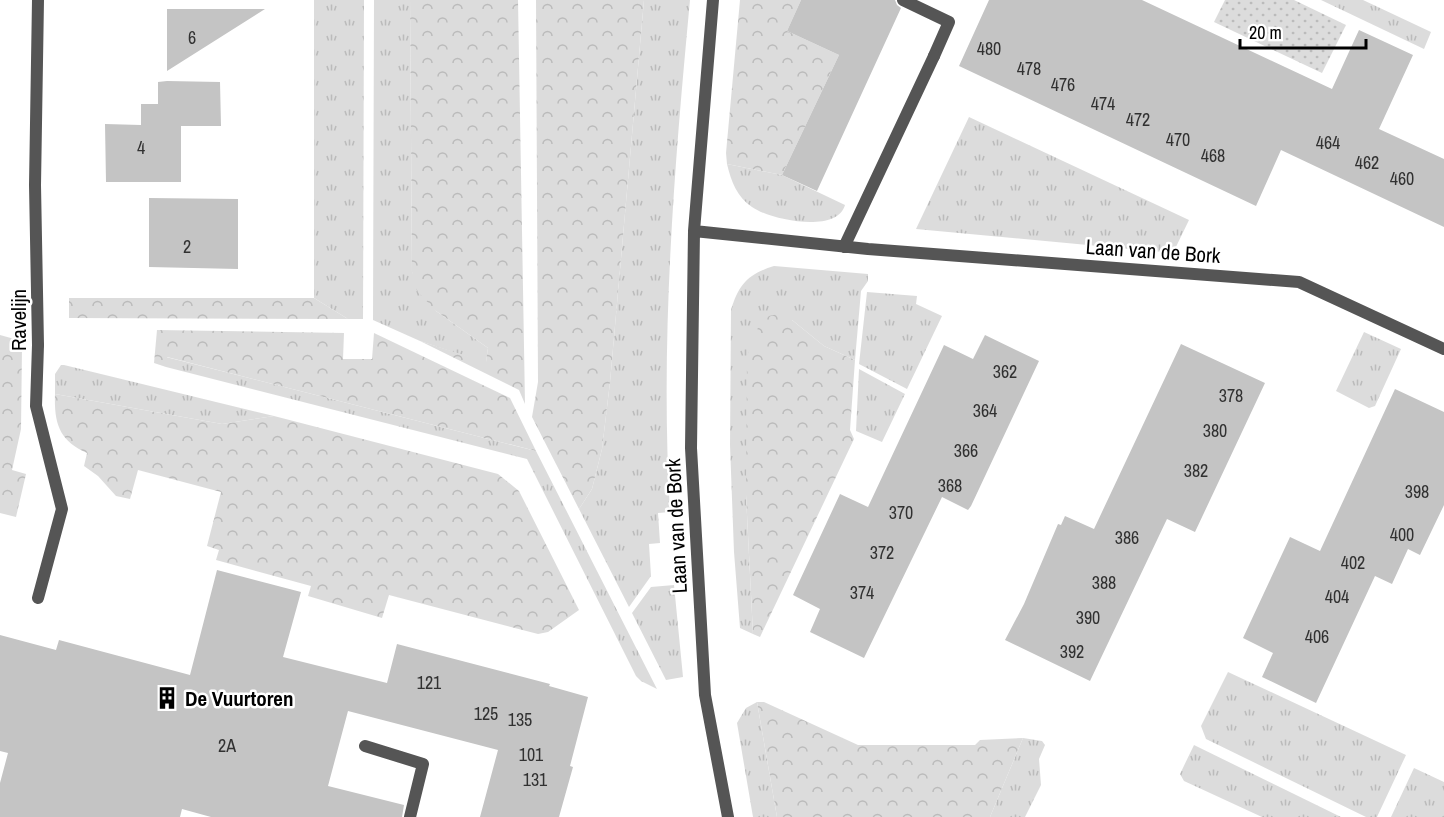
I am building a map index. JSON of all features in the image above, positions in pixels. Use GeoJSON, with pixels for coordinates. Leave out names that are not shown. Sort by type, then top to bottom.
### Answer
{"type":"FeatureCollection","features":[{"type":"Feature","properties":{"kind":"street","name":"Ravelijn"},"geometry":{"type":"LineString","coordinates":[[38,0],[35,185],[38,345],[36,406],[62,509],[38,598]]}},
{"type":"Feature","properties":{"kind":"street","name":"Laan van de Bork"},"geometry":{"type":"LineString","coordinates":[[713,0],[694,231],[691,448],[706,703],[728,817]]}},
{"type":"Feature","properties":{"kind":"street"},"geometry":{"type":"LineString","coordinates":[[844,247],[948,22],[903,0]]}},
{"type":"Feature","properties":{"kind":"street","name":"Laan van de Bork"},"geometry":{"type":"LineString","coordinates":[[694,231],[844,247],[1299,282],[1444,349]]}},
{"type":"Feature","properties":{"kind":"street"},"geometry":{"type":"LineString","coordinates":[[365,746],[423,764],[410,817]]}},
{"type":"Feature","properties":{"kind":"green space"},"geometry":{"type":"Polygon","coordinates":[[[314,0],[364,0],[363,319],[348,319],[314,298],[314,0]]]}},
{"type":"Feature","properties":{"kind":"green space"},"geometry":{"type":"Polygon","coordinates":[[[374,0],[410,0],[412,272],[436,311],[488,348],[486,363],[420,341],[373,320],[374,0]]]}},
{"type":"Feature","properties":{"kind":"green space"},"geometry":{"type":"Polygon","coordinates":[[[410,0],[518,0],[525,404],[519,390],[420,341],[486,362],[488,348],[436,311],[417,291],[412,272],[410,0]]]}},
{"type":"Feature","properties":{"kind":"green space"},"geometry":{"type":"Polygon","coordinates":[[[536,0],[644,0],[602,449],[592,489],[579,509],[532,417],[538,382],[536,0]]]}},
{"type":"Feature","properties":{"kind":"green space"},"geometry":{"type":"Polygon","coordinates":[[[644,0],[690,0],[670,256],[667,448],[670,512],[658,513],[660,543],[649,544],[651,576],[629,607],[579,509],[592,489],[602,449],[644,0]]]}},
{"type":"Feature","properties":{"kind":"green space"},"geometry":{"type":"Polygon","coordinates":[[[740,0],[801,0],[787,31],[839,55],[782,175],[727,164],[726,153],[740,0]]]}},
{"type":"Feature","properties":{"kind":"green space"},"geometry":{"type":"Polygon","coordinates":[[[1225,0],[1294,0],[1346,25],[1322,73],[1214,22],[1225,0]]]}},
{"type":"Feature","properties":{"kind":"green space"},"geometry":{"type":"Polygon","coordinates":[[[1321,0],[1363,0],[1431,32],[1424,49],[1321,0]]]}},
{"type":"Feature","properties":{"kind":"green space"},"geometry":{"type":"Polygon","coordinates":[[[969,117],[1189,220],[1173,253],[916,229],[969,117]]]}},
{"type":"Feature","properties":{"kind":"green space"},"geometry":{"type":"Polygon","coordinates":[[[727,164],[782,175],[845,205],[839,214],[817,222],[787,220],[761,212],[742,198],[727,164]]]}},
{"type":"Feature","properties":{"kind":"green space"},"geometry":{"type":"Polygon","coordinates":[[[774,266],[868,274],[868,281],[861,291],[855,360],[824,346],[792,320],[746,495],[753,634],[740,628],[734,552],[730,445],[731,310],[737,293],[746,281],[757,273],[774,266]]]}},
{"type":"Feature","properties":{"kind":"green space"},"geometry":{"type":"Polygon","coordinates":[[[867,292],[917,296],[916,304],[942,316],[907,389],[859,364],[867,292]]]}},
{"type":"Feature","properties":{"kind":"green space"},"geometry":{"type":"Polygon","coordinates":[[[69,298],[314,298],[348,319],[69,318],[69,298]]]}},
{"type":"Feature","properties":{"kind":"green space"},"geometry":{"type":"Polygon","coordinates":[[[778,314],[792,320],[824,346],[855,360],[850,430],[854,439],[760,637],[753,634],[746,495],[747,356],[759,325],[769,316],[778,314]]]}},
{"type":"Feature","properties":{"kind":"green space"},"geometry":{"type":"Polygon","coordinates":[[[157,330],[344,333],[343,359],[372,359],[374,333],[510,398],[536,451],[167,357],[166,367],[154,363],[157,330]]]}},
{"type":"Feature","properties":{"kind":"green space"},"geometry":{"type":"Polygon","coordinates":[[[1364,332],[1401,349],[1375,406],[1369,408],[1336,391],[1364,332]]]}},
{"type":"Feature","properties":{"kind":"green space"},"geometry":{"type":"Polygon","coordinates":[[[0,335],[18,340],[22,347],[21,429],[12,470],[26,474],[16,517],[0,513],[0,335]]]}},
{"type":"Feature","properties":{"kind":"green space"},"geometry":{"type":"Polygon","coordinates":[[[166,357],[536,451],[657,689],[636,676],[527,459],[166,367],[166,357]]]}},
{"type":"Feature","properties":{"kind":"green space"},"geometry":{"type":"Polygon","coordinates":[[[61,365],[274,416],[222,424],[55,394],[55,374],[61,365]]]}},
{"type":"Feature","properties":{"kind":"green space"},"geometry":{"type":"Polygon","coordinates":[[[859,369],[905,394],[882,442],[856,431],[859,369]]]}},
{"type":"Feature","properties":{"kind":"green space"},"geometry":{"type":"Polygon","coordinates":[[[55,394],[222,424],[274,416],[498,474],[519,491],[579,610],[548,632],[538,634],[389,595],[382,618],[308,596],[311,586],[216,560],[219,550],[207,546],[221,492],[138,470],[130,499],[116,496],[98,476],[84,466],[87,453],[64,437],[57,422],[55,394]]]}},
{"type":"Feature","properties":{"kind":"green space"},"geometry":{"type":"Polygon","coordinates":[[[674,585],[683,677],[666,680],[632,613],[651,587],[674,585]]]}},
{"type":"Feature","properties":{"kind":"green space"},"geometry":{"type":"Polygon","coordinates":[[[1228,672],[1406,755],[1377,817],[1366,817],[1206,739],[1201,726],[1228,672]]]}},
{"type":"Feature","properties":{"kind":"green space"},"geometry":{"type":"Polygon","coordinates":[[[757,702],[777,817],[753,817],[737,723],[746,708],[757,702]]]}},
{"type":"Feature","properties":{"kind":"green space"},"geometry":{"type":"Polygon","coordinates":[[[757,702],[764,702],[858,745],[975,745],[980,740],[1023,738],[990,817],[777,817],[757,702]]]}},
{"type":"Feature","properties":{"kind":"green space"},"geometry":{"type":"Polygon","coordinates":[[[1023,738],[1042,741],[1045,745],[1039,759],[1041,785],[1025,817],[990,817],[1023,738]]]}},
{"type":"Feature","properties":{"kind":"green space"},"geometry":{"type":"Polygon","coordinates":[[[1194,745],[1341,817],[1262,817],[1184,781],[1180,774],[1194,745]]]}},
{"type":"Feature","properties":{"kind":"green space"},"geometry":{"type":"Polygon","coordinates":[[[1414,768],[1444,782],[1444,817],[1391,817],[1414,768]]]}},
{"type":"Feature","properties":{"kind":"building"},"geometry":{"type":"Polygon","coordinates":[[[801,0],[895,0],[901,8],[817,191],[782,175],[839,55],[787,31],[801,0]]]}},
{"type":"Feature","properties":{"kind":"building"},"geometry":{"type":"Polygon","coordinates":[[[989,0],[1142,0],[1332,89],[1359,30],[1413,55],[1379,129],[1444,159],[1444,227],[1281,150],[1256,206],[959,66],[989,0]]]}},
{"type":"Feature","properties":{"kind":"building"},"geometry":{"type":"Polygon","coordinates":[[[167,9],[265,9],[167,71],[167,9]]]}},
{"type":"Feature","properties":{"kind":"building"},"geometry":{"type":"Polygon","coordinates":[[[158,82],[220,82],[221,126],[181,126],[181,182],[106,182],[105,124],[141,125],[141,104],[158,104],[158,82]]]}},
{"type":"Feature","properties":{"kind":"building"},"geometry":{"type":"Polygon","coordinates":[[[149,198],[238,199],[238,269],[149,267],[149,198]]]}},
{"type":"Feature","properties":{"kind":"building"},"geometry":{"type":"Polygon","coordinates":[[[985,335],[1039,361],[971,506],[968,510],[942,497],[864,658],[810,632],[820,609],[793,595],[840,494],[868,507],[944,345],[973,359],[985,335]]]}},
{"type":"Feature","properties":{"kind":"building"},"geometry":{"type":"Polygon","coordinates":[[[1181,344],[1265,383],[1195,532],[1167,519],[1090,681],[1005,640],[1024,604],[1058,524],[1061,525],[1065,516],[1094,529],[1181,344]]]}},
{"type":"Feature","properties":{"kind":"building"},"geometry":{"type":"Polygon","coordinates":[[[1395,389],[1444,412],[1444,505],[1420,555],[1408,549],[1392,584],[1375,576],[1316,703],[1262,677],[1273,653],[1243,638],[1290,537],[1320,551],[1395,389]]]}},
{"type":"Feature","properties":{"kind":"building","name":"De Vuurtoren"},"geometry":{"type":"Polygon","coordinates":[[[217,570],[301,592],[283,657],[387,683],[397,644],[550,684],[549,686],[588,697],[570,766],[573,767],[559,817],[480,817],[498,750],[348,711],[328,786],[404,805],[402,817],[211,817],[182,809],[180,817],[0,817],[0,783],[8,753],[0,751],[0,635],[56,650],[59,640],[190,675],[217,570]]]}},
{"type":"Feature","properties":{"kind":"place","name":"De Vuurtoren"},"geometry":{"type":"Point","coordinates":[167,698]}}]}
